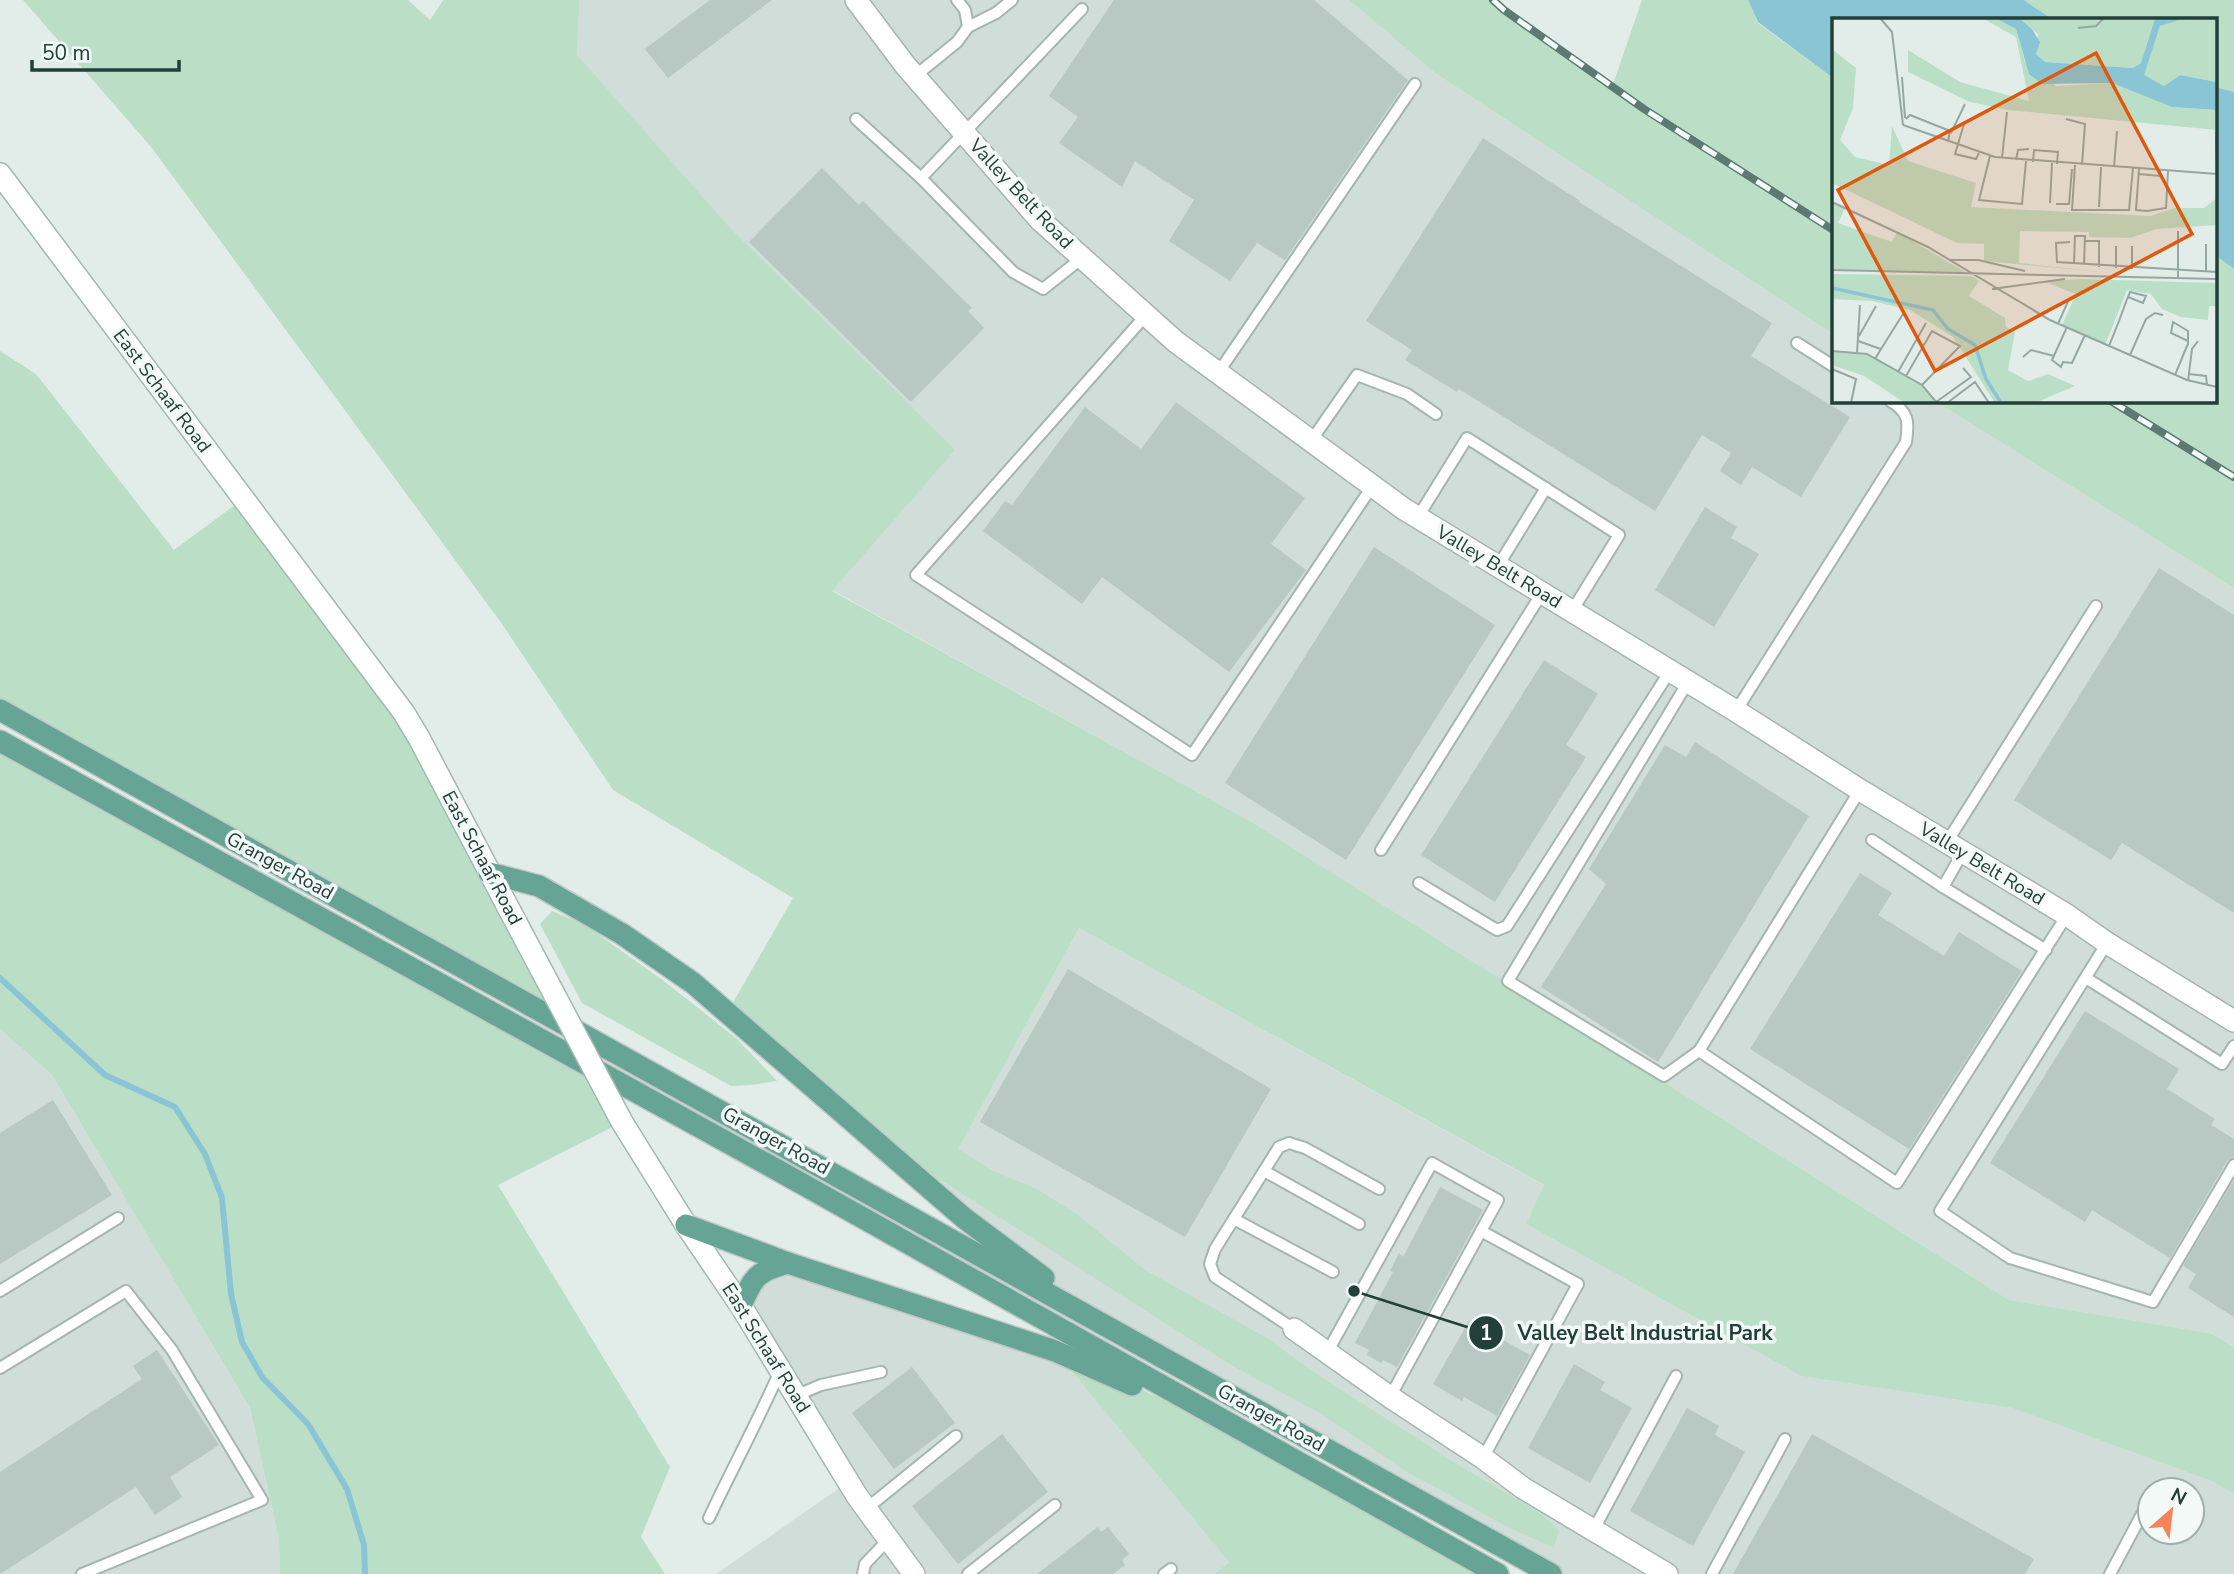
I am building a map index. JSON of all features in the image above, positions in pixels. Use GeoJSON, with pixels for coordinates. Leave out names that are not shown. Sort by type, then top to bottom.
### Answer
{"type":"FeatureCollection","features":[{"type":"Feature","properties":{"kind":"main road","name":"Granger Road"},"geometry":{"type":"LineString","coordinates":[[0,710],[1551,1574]]}},
{"type":"Feature","properties":{"kind":"main road","name":"Granger Road"},"geometry":{"type":"LineString","coordinates":[[0,741],[769,1165],[1498,1574]]}},
{"type":"Feature","properties":{"kind":"main road"},"geometry":{"type":"LineString","coordinates":[[489,873],[539,886],[622,934],[693,982],[964,1218],[1125,1337]]}},
{"type":"Feature","properties":{"kind":"main road"},"geometry":{"type":"LineString","coordinates":[[686,1225],[788,1263],[1078,1360],[1311,1471]]}},
{"type":"Feature","properties":{"kind":"main road"},"geometry":{"type":"LineString","coordinates":[[741,1306],[754,1280],[766,1268],[788,1263]]}},
{"type":"Feature","properties":{"kind":"street","name":"Valley Belt Road"},"geometry":{"type":"LineString","coordinates":[[856,0],[915,76],[1040,220],[1175,342],[1418,517],[2067,915],[2107,943],[2234,1021]]}},
{"type":"Feature","properties":{"kind":"street","name":"East Schaaf Road"},"geometry":{"type":"LineString","coordinates":[[0,174],[404,713],[622,1122],[686,1225],[741,1306],[866,1508],[914,1574]]}},
{"type":"Feature","properties":{"kind":"street"},"geometry":{"type":"LineString","coordinates":[[1294,1329],[1523,1488],[1667,1574]]}},
{"type":"Feature","properties":{"kind":"lane"},"geometry":{"type":"LineString","coordinates":[[957,0],[965,10],[968,27]]}},
{"type":"Feature","properties":{"kind":"lane"},"geometry":{"type":"LineString","coordinates":[[915,76],[957,42],[968,27],[996,13],[1012,0]]}},
{"type":"Feature","properties":{"kind":"lane"},"geometry":{"type":"LineString","coordinates":[[921,178],[1082,9]]}},
{"type":"Feature","properties":{"kind":"lane"},"geometry":{"type":"LineString","coordinates":[[1219,373],[1415,84]]}},
{"type":"Feature","properties":{"kind":"lane"},"geometry":{"type":"LineString","coordinates":[[856,119],[921,178],[1013,272],[1043,289],[1082,258]]}},
{"type":"Feature","properties":{"kind":"lane"},"geometry":{"type":"LineString","coordinates":[[1146,315],[916,575],[1192,755],[1373,485]]}},
{"type":"Feature","properties":{"kind":"lane"},"geometry":{"type":"LineString","coordinates":[[1797,344],[1832,365]]}},
{"type":"Feature","properties":{"kind":"lane"},"geometry":{"type":"LineString","coordinates":[[1311,441],[1357,375],[1408,394],[1436,414]]}},
{"type":"Feature","properties":{"kind":"lane"},"geometry":{"type":"LineString","coordinates":[[1736,711],[1906,442],[1908,423],[1901,407],[1892,402]]}},
{"type":"Feature","properties":{"kind":"lane"},"geometry":{"type":"LineString","coordinates":[[1418,517],[1468,438],[1619,536],[1572,611]]}},
{"type":"Feature","properties":{"kind":"lane"},"geometry":{"type":"LineString","coordinates":[[1498,566],[1546,488]]}},
{"type":"Feature","properties":{"kind":"lane"},"geometry":{"type":"LineString","coordinates":[[1381,850],[1542,593]]}},
{"type":"Feature","properties":{"kind":"lane"},"geometry":{"type":"LineString","coordinates":[[1943,887],[1955,847],[2096,606]]}},
{"type":"Feature","properties":{"kind":"lane"},"geometry":{"type":"LineString","coordinates":[[1419,883],[1497,930],[1507,926],[1670,671]]}},
{"type":"Feature","properties":{"kind":"lane"},"geometry":{"type":"LineString","coordinates":[[1688,682],[1508,981],[1664,1076],[1699,1051],[1860,790]]}},
{"type":"Feature","properties":{"kind":"lane"},"geometry":{"type":"LineString","coordinates":[[1872,841],[2046,950]]}},
{"type":"Feature","properties":{"kind":"lane"},"geometry":{"type":"LineString","coordinates":[[1699,1051],[1897,1183],[2067,915]]}},
{"type":"Feature","properties":{"kind":"lane"},"geometry":{"type":"LineString","coordinates":[[2107,943],[1940,1211],[2010,1258],[2153,1302],[2234,1165]]}},
{"type":"Feature","properties":{"kind":"lane"},"geometry":{"type":"LineString","coordinates":[[2086,978],[2222,1064],[2234,1046]]}},
{"type":"Feature","properties":{"kind":"lane"},"geometry":{"type":"LineString","coordinates":[[1294,1329],[1215,1277],[1210,1264],[1215,1249],[1279,1147],[1289,1143],[1306,1148],[1379,1189]]}},
{"type":"Feature","properties":{"kind":"lane"},"geometry":{"type":"LineString","coordinates":[[1328,1351],[1432,1163],[1498,1200],[1390,1397]]}},
{"type":"Feature","properties":{"kind":"lane"},"geometry":{"type":"LineString","coordinates":[[1264,1171],[1359,1224]]}},
{"type":"Feature","properties":{"kind":"lane"},"geometry":{"type":"LineString","coordinates":[[0,1291],[118,1219]]}},
{"type":"Feature","properties":{"kind":"lane"},"geometry":{"type":"LineString","coordinates":[[1234,1219],[1333,1272]]}},
{"type":"Feature","properties":{"kind":"lane"},"geometry":{"type":"LineString","coordinates":[[1481,1231],[1578,1284],[1483,1458]]}},
{"type":"Feature","properties":{"kind":"lane"},"geometry":{"type":"LineString","coordinates":[[0,1368],[126,1291],[172,1350],[262,1500],[82,1574]]}},
{"type":"Feature","properties":{"kind":"lane"},"geometry":{"type":"LineString","coordinates":[[709,1518],[740,1452],[759,1420],[780,1371]]}},
{"type":"Feature","properties":{"kind":"lane"},"geometry":{"type":"LineString","coordinates":[[795,1396],[821,1385],[881,1372]]}},
{"type":"Feature","properties":{"kind":"lane"},"geometry":{"type":"LineString","coordinates":[[1593,1531],[1676,1377]]}},
{"type":"Feature","properties":{"kind":"lane"},"geometry":{"type":"LineString","coordinates":[[866,1508],[956,1436]]}},
{"type":"Feature","properties":{"kind":"lane"},"geometry":{"type":"LineString","coordinates":[[1712,1574],[1785,1440]]}},
{"type":"Feature","properties":{"kind":"lane"},"geometry":{"type":"LineString","coordinates":[[968,1574],[1055,1505]]}},
{"type":"Feature","properties":{"kind":"lane"},"geometry":{"type":"LineString","coordinates":[[2110,1574],[2136,1525]]}},
{"type":"Feature","properties":{"kind":"lane"},"geometry":{"type":"LineString","coordinates":[[863,1574],[865,1564],[889,1539]]}},
{"type":"Feature","properties":{"kind":"shaded area"},"geometry":{"type":"Polygon","coordinates":[[[578,0],[1349,0],[1435,73],[1832,333],[1832,402],[1937,402],[2234,588],[2234,1347],[2210,1333],[2009,1300],[1254,824],[832,590],[734,232],[576,55],[578,0]]]}},
{"type":"Feature","properties":{"kind":"shaded area"},"geometry":{"type":"Polygon","coordinates":[[[1079,928],[1545,1186],[1526,1224],[1801,1376],[2012,1408],[2197,1476],[2136,1476],[2136,1546],[2206,1546],[2206,1479],[2211,1481],[2234,1494],[2234,1574],[1551,1574],[1125,1337],[998,1245],[934,1192],[1079,928]]]}},
{"type":"Feature","properties":{"kind":"shaded area"},"geometry":{"type":"Polygon","coordinates":[[[0,1029],[52,1075],[250,1408],[279,1540],[280,1574],[0,1574],[0,1029]]]}},
{"type":"Feature","properties":{"kind":"shaded area"},"geometry":{"type":"Polygon","coordinates":[[[788,1263],[1055,1351],[1229,1562],[1214,1574],[716,1574],[848,1482],[741,1306],[746,1293],[788,1263]]]}},
{"type":"Feature","properties":{"kind":"green space"},"geometry":{"type":"Polygon","coordinates":[[[23,0],[408,0],[430,20],[443,0],[579,0],[577,55],[734,232],[955,450],[832,591],[1253,823],[2009,1300],[2210,1333],[2234,1347],[2234,1494],[2206,1479],[2206,1476],[2197,1476],[2012,1408],[1801,1376],[1526,1224],[1544,1185],[1079,928],[958,1149],[993,1171],[1037,1189],[1078,1215],[1145,1270],[1265,1337],[1318,1375],[1460,1466],[1542,1514],[1559,1530],[1554,1548],[1506,1526],[1407,1472],[1318,1412],[1234,1367],[941,1180],[934,1192],[728,1011],[793,898],[613,790],[502,624],[152,148],[23,0]]]}},
{"type":"Feature","properties":{"kind":"green space"},"geometry":{"type":"Polygon","coordinates":[[[1349,0],[1493,0],[1612,87],[1642,0],[1748,0],[1758,23],[1832,77],[1832,333],[1435,73],[1349,0]]]}},
{"type":"Feature","properties":{"kind":"green space"},"geometry":{"type":"Polygon","coordinates":[[[2024,0],[2234,0],[2234,92],[2216,87],[2216,18],[2051,18],[2024,0]]]}},
{"type":"Feature","properties":{"kind":"green space"},"geometry":{"type":"Polygon","coordinates":[[[2216,256],[2234,269],[2234,588],[1937,402],[2216,402],[2216,256]]]}},
{"type":"Feature","properties":{"kind":"green space"},"geometry":{"type":"Polygon","coordinates":[[[0,351],[36,374],[174,550],[243,499],[404,713],[571,1027],[0,710],[0,351]]]}},
{"type":"Feature","properties":{"kind":"green space"},"geometry":{"type":"Polygon","coordinates":[[[0,741],[593,1066],[622,1122],[498,1185],[670,1467],[641,1537],[665,1574],[280,1574],[279,1540],[250,1408],[52,1075],[0,1029],[0,741]]]}},
{"type":"Feature","properties":{"kind":"green space"},"geometry":{"type":"Polygon","coordinates":[[[552,911],[585,925],[664,981],[736,1038],[777,1081],[731,1086],[582,1003],[540,924],[552,911]]]}},
{"type":"Feature","properties":{"kind":"green space"},"geometry":{"type":"Polygon","coordinates":[[[1055,1351],[1089,1364],[1311,1471],[1498,1574],[1214,1574],[1229,1562],[1055,1351]]]}},
{"type":"Feature","properties":{"kind":"water"},"geometry":{"type":"Polygon","coordinates":[[[1748,0],[2024,0],[2051,18],[1832,18],[1832,77],[1758,22],[1748,0]]]}},
{"type":"Feature","properties":{"kind":"water"},"geometry":{"type":"Polygon","coordinates":[[[2216,87],[2234,92],[2234,269],[2216,256],[2216,87]]]}},
{"type":"Feature","properties":{"kind":"building"},"geometry":{"type":"Polygon","coordinates":[[[710,0],[772,0],[668,78],[645,49],[710,0]]]}},
{"type":"Feature","properties":{"kind":"building"},"geometry":{"type":"Polygon","coordinates":[[[1114,0],[1314,0],[1408,80],[1285,260],[1257,243],[1230,281],[1169,241],[1194,200],[1135,161],[1122,187],[1059,143],[1078,117],[1049,96],[1114,0]]]}},
{"type":"Feature","properties":{"kind":"building"},"geometry":{"type":"Polygon","coordinates":[[[1483,138],[1579,202],[1772,323],[1751,356],[1850,417],[1801,497],[1752,467],[1741,485],[1720,471],[1731,453],[1702,435],[1655,511],[1459,389],[1457,392],[1405,360],[1412,350],[1366,321],[1483,138]]]}},
{"type":"Feature","properties":{"kind":"building"},"geometry":{"type":"Polygon","coordinates":[[[822,168],[859,205],[863,201],[972,308],[968,311],[984,328],[911,402],[749,242],[822,168]]]}},
{"type":"Feature","properties":{"kind":"building"},"geometry":{"type":"Polygon","coordinates":[[[1176,402],[1305,498],[1271,544],[1306,570],[1229,672],[1102,577],[1082,604],[983,531],[1005,501],[1012,505],[1085,407],[1141,449],[1176,402]]]}},
{"type":"Feature","properties":{"kind":"building"},"geometry":{"type":"Polygon","coordinates":[[[1705,507],[1737,527],[1731,538],[1759,554],[1714,627],[1655,590],[1705,507]]]}},
{"type":"Feature","properties":{"kind":"building"},"geometry":{"type":"Polygon","coordinates":[[[1374,547],[1495,625],[1346,860],[1225,783],[1374,547]]]}},
{"type":"Feature","properties":{"kind":"building"},"geometry":{"type":"Polygon","coordinates":[[[2159,568],[2234,615],[2234,913],[2122,843],[2111,860],[2014,800],[2159,568]]]}},
{"type":"Feature","properties":{"kind":"building"},"geometry":{"type":"Polygon","coordinates":[[[1544,660],[1598,694],[1566,745],[1586,757],[1495,902],[1421,855],[1544,660]]]}},
{"type":"Feature","properties":{"kind":"building"},"geometry":{"type":"Polygon","coordinates":[[[1695,742],[1809,816],[1658,1062],[1541,987],[1606,884],[1589,869],[1665,745],[1686,757],[1695,742]]]}},
{"type":"Feature","properties":{"kind":"building"},"geometry":{"type":"Polygon","coordinates":[[[1860,873],[1892,893],[1878,915],[1944,956],[1959,932],[2022,971],[1909,1149],[1750,1049],[1860,873]]]}},
{"type":"Feature","properties":{"kind":"building"},"geometry":{"type":"Polygon","coordinates":[[[1068,969],[1271,1089],[1185,1237],[980,1122],[1068,969]]]}},
{"type":"Feature","properties":{"kind":"building"},"geometry":{"type":"Polygon","coordinates":[[[2085,1011],[2179,1069],[2167,1089],[2215,1119],[2211,1125],[2234,1139],[2234,1157],[2227,1161],[2170,1258],[2092,1210],[2085,1222],[1990,1163],[2085,1011]]]}},
{"type":"Feature","properties":{"kind":"building"},"geometry":{"type":"Polygon","coordinates":[[[53,1100],[112,1195],[0,1264],[0,1133],[53,1100]]]}},
{"type":"Feature","properties":{"kind":"building"},"geometry":{"type":"Polygon","coordinates":[[[2234,1180],[2234,1317],[2188,1288],[2196,1274],[2183,1266],[2234,1180]]]}},
{"type":"Feature","properties":{"kind":"building"},"geometry":{"type":"Polygon","coordinates":[[[1440,1187],[1483,1210],[1397,1367],[1383,1360],[1381,1363],[1367,1355],[1369,1350],[1355,1343],[1393,1272],[1390,1271],[1399,1253],[1403,1257],[1440,1187]]]}},
{"type":"Feature","properties":{"kind":"building"},"geometry":{"type":"Polygon","coordinates":[[[1469,1321],[1530,1355],[1497,1416],[1464,1397],[1462,1401],[1433,1384],[1469,1321]]]}},
{"type":"Feature","properties":{"kind":"building"},"geometry":{"type":"Polygon","coordinates":[[[157,1350],[219,1445],[170,1477],[182,1497],[155,1515],[136,1487],[0,1574],[0,1472],[142,1379],[133,1366],[157,1350]]]}},
{"type":"Feature","properties":{"kind":"building"},"geometry":{"type":"Polygon","coordinates":[[[1574,1364],[1605,1382],[1600,1390],[1632,1408],[1590,1483],[1528,1448],[1574,1364]]]}},
{"type":"Feature","properties":{"kind":"building"},"geometry":{"type":"Polygon","coordinates":[[[912,1367],[955,1423],[894,1469],[852,1413],[912,1367]]]}},
{"type":"Feature","properties":{"kind":"building"},"geometry":{"type":"Polygon","coordinates":[[[1687,1408],[1719,1426],[1715,1435],[1745,1452],[1693,1546],[1630,1511],[1687,1408]]]}},
{"type":"Feature","properties":{"kind":"building"},"geometry":{"type":"Polygon","coordinates":[[[1002,1434],[1048,1492],[958,1564],[912,1506],[1002,1434]]]}},
{"type":"Feature","properties":{"kind":"building"},"geometry":{"type":"Polygon","coordinates":[[[1812,1434],[2034,1559],[2025,1574],[1733,1574],[1812,1434]]]}},
{"type":"Feature","properties":{"kind":"building"},"geometry":{"type":"Polygon","coordinates":[[[1098,1527],[1101,1532],[1108,1527],[1129,1554],[1122,1560],[1125,1565],[1113,1574],[1037,1574],[1098,1527]]]}},
{"type":"Feature","properties":{"kind":"waterway"},"geometry":{"type":"LineString","coordinates":[[0,978],[105,1075],[175,1107],[205,1154],[222,1198],[231,1294],[242,1342],[262,1377],[308,1424],[347,1489],[364,1545],[365,1574]]}},
{"type":"Feature","properties":{"kind":"railway"},"geometry":{"type":"LineString","coordinates":[[1493,0],[1644,109],[1832,229]]}},
{"type":"Feature","properties":{"kind":"railway"},"geometry":{"type":"LineString","coordinates":[[2113,402],[2234,477]]}},
{"type":"Feature","properties":{"kind":"place","name":"Valley Belt Industrial Park"},"geometry":{"type":"Point","coordinates":[1354,1291]}}]}
